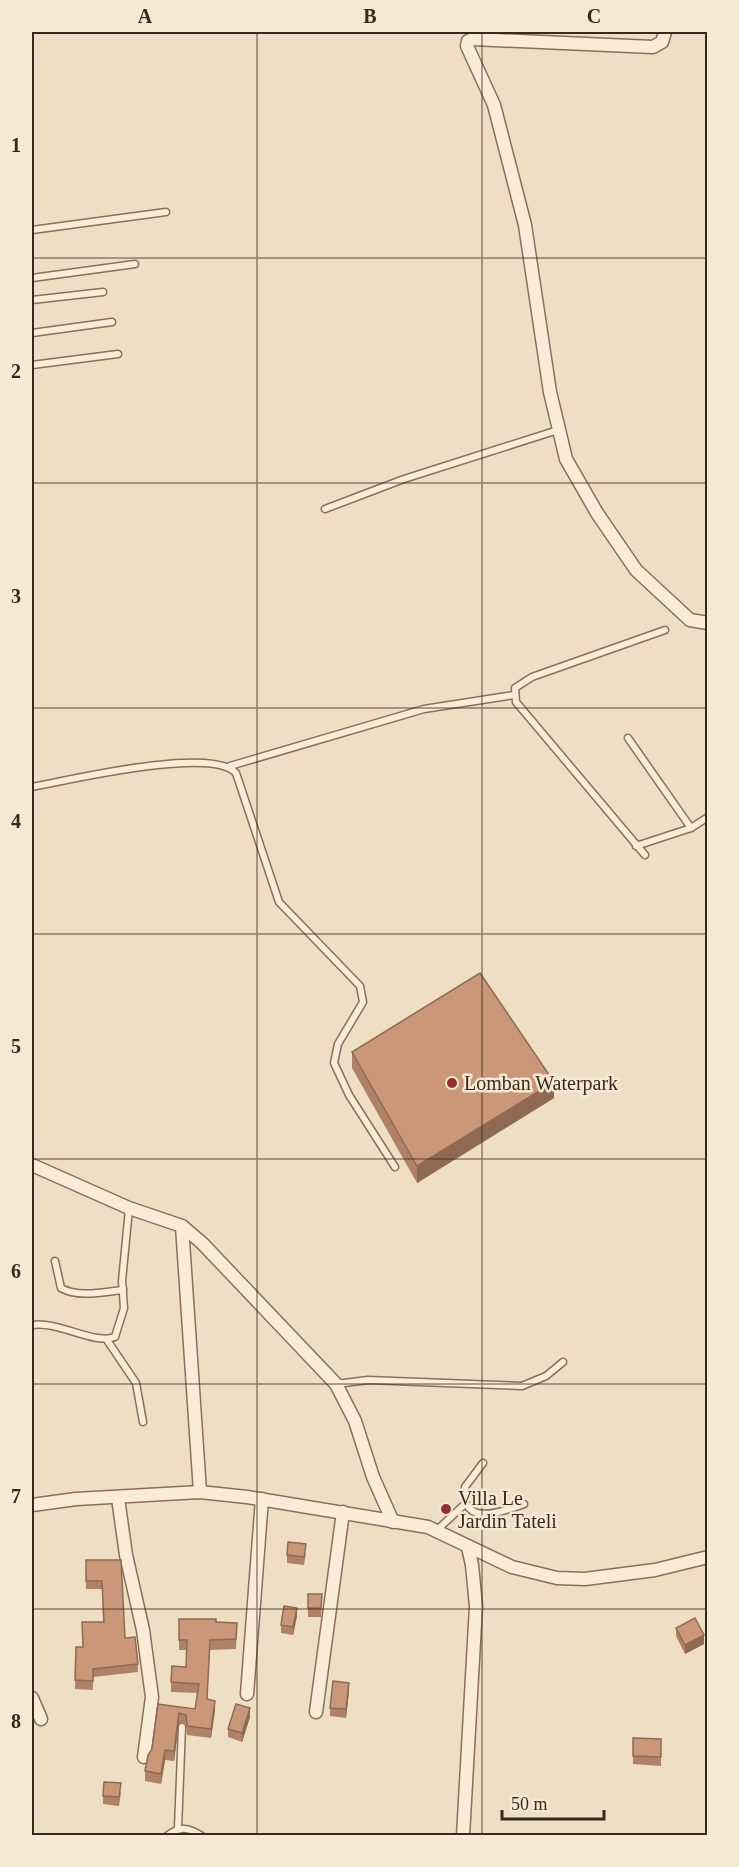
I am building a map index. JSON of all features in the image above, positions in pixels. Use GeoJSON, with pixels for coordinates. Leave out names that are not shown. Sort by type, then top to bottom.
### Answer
{"type":"FeatureCollection","features":[{"type":"Feature","properties":{"kind":"street"},"geometry":{"type":"LineString","coordinates":[[465,38],[653,47],[662,42],[665,32]]}},
{"type":"Feature","properties":{"kind":"street"},"geometry":{"type":"LineString","coordinates":[[465,38],[494,105],[525,225],[558,430],[566,459],[574,476],[636,570],[690,620],[708,623]]}},
{"type":"Feature","properties":{"kind":"street"},"geometry":{"type":"LineString","coordinates":[[32,1165],[129,1208],[182,1226],[202,1243],[336,1384],[355,1421],[373,1477],[393,1522]]}},
{"type":"Feature","properties":{"kind":"street"},"geometry":{"type":"LineString","coordinates":[[182,1226],[200,1492]]}},
{"type":"Feature","properties":{"kind":"street"},"geometry":{"type":"LineString","coordinates":[[32,1505],[76,1499],[200,1492],[262,1499],[437,1530],[512,1567],[557,1578],[585,1579],[655,1570],[708,1557]]}},
{"type":"Feature","properties":{"kind":"street"},"geometry":{"type":"LineString","coordinates":[[118,1498],[126,1555],[143,1630],[152,1697],[144,1757]]}},
{"type":"Feature","properties":{"kind":"street"},"geometry":{"type":"LineString","coordinates":[[248,1694],[262,1499]]}},
{"type":"Feature","properties":{"kind":"street"},"geometry":{"type":"LineString","coordinates":[[316,1712],[343,1512]]}},
{"type":"Feature","properties":{"kind":"street"},"geometry":{"type":"LineString","coordinates":[[463,1836],[476,1606],[468,1547]]}},
{"type":"Feature","properties":{"kind":"street"},"geometry":{"type":"LineString","coordinates":[[32,1698],[41,1719]]}},
{"type":"Feature","properties":{"kind":"lane"},"geometry":{"type":"LineString","coordinates":[[32,230],[166,212]]}},
{"type":"Feature","properties":{"kind":"lane"},"geometry":{"type":"LineString","coordinates":[[32,278],[135,264]]}},
{"type":"Feature","properties":{"kind":"lane"},"geometry":{"type":"LineString","coordinates":[[32,300],[103,292]]}},
{"type":"Feature","properties":{"kind":"lane"},"geometry":{"type":"LineString","coordinates":[[32,333],[112,322]]}},
{"type":"Feature","properties":{"kind":"lane"},"geometry":{"type":"LineString","coordinates":[[32,365],[118,354]]}},
{"type":"Feature","properties":{"kind":"lane"},"geometry":{"type":"LineString","coordinates":[[325,509],[404,479],[558,430]]}},
{"type":"Feature","properties":{"kind":"lane"},"geometry":{"type":"LineString","coordinates":[[645,855],[516,702],[514,695],[515,688],[532,677],[665,630]]}},
{"type":"Feature","properties":{"kind":"lane"},"geometry":{"type":"LineString","coordinates":[[32,787],[111,772],[199,760],[230,766],[424,709],[514,695]]}},
{"type":"Feature","properties":{"kind":"lane"},"geometry":{"type":"LineString","coordinates":[[628,738],[691,828]]}},
{"type":"Feature","properties":{"kind":"lane"},"geometry":{"type":"LineString","coordinates":[[230,766],[237,772],[272,872],[279,902],[332,959],[350,973],[360,986],[363,1002],[338,1044],[334,1063],[349,1095],[395,1167]]}},
{"type":"Feature","properties":{"kind":"lane"},"geometry":{"type":"LineString","coordinates":[[636,846],[691,828],[708,817]]}},
{"type":"Feature","properties":{"kind":"lane"},"geometry":{"type":"LineString","coordinates":[[55,1261],[61,1288],[68,1292],[95,1293],[123,1290],[129,1208]]}},
{"type":"Feature","properties":{"kind":"lane"},"geometry":{"type":"LineString","coordinates":[[32,1325],[55,1324],[106,1340],[115,1337],[120,1328],[124,1308],[123,1281]]}},
{"type":"Feature","properties":{"kind":"lane"},"geometry":{"type":"LineString","coordinates":[[106,1340],[136,1383],[142,1422]]}},
{"type":"Feature","properties":{"kind":"lane"},"geometry":{"type":"LineString","coordinates":[[336,1384],[368,1380],[522,1386],[546,1376],[563,1362]]}},
{"type":"Feature","properties":{"kind":"lane"},"geometry":{"type":"LineString","coordinates":[[483,1463],[468,1479],[464,1495],[470,1508],[487,1515],[496,1515],[524,1504]]}},
{"type":"Feature","properties":{"kind":"lane"},"geometry":{"type":"LineString","coordinates":[[437,1530],[466,1503]]}},
{"type":"Feature","properties":{"kind":"lane"},"geometry":{"type":"LineString","coordinates":[[178,1828],[182,1727]]}},
{"type":"Feature","properties":{"kind":"lane"},"geometry":{"type":"LineString","coordinates":[[167,1836],[178,1828],[191,1828],[202,1836]]}},
{"type":"Feature","properties":{"kind":"building","name":"Lomban Waterpark"},"geometry":{"type":"Polygon","coordinates":[[[480,973],[554,1082],[417,1166],[352,1052],[480,973]]]}},
{"type":"Feature","properties":{"kind":"building"},"geometry":{"type":"Polygon","coordinates":[[[288,1542],[306,1544],[304,1557],[287,1555],[288,1542]]]}},
{"type":"Feature","properties":{"kind":"building"},"geometry":{"type":"Polygon","coordinates":[[[86,1560],[121,1560],[125,1638],[135,1637],[138,1664],[93,1669],[93,1681],[75,1680],[76,1647],[83,1647],[82,1622],[104,1622],[102,1581],[86,1581],[86,1560]]]}},
{"type":"Feature","properties":{"kind":"building"},"geometry":{"type":"Polygon","coordinates":[[[308,1594],[322,1594],[321,1608],[308,1608],[308,1594]]]}},
{"type":"Feature","properties":{"kind":"building"},"geometry":{"type":"Polygon","coordinates":[[[284,1606],[297,1608],[293,1627],[281,1625],[284,1606]]]}},
{"type":"Feature","properties":{"kind":"building"},"geometry":{"type":"Polygon","coordinates":[[[695,1618],[704,1635],[685,1645],[676,1628],[695,1618]]]}},
{"type":"Feature","properties":{"kind":"building"},"geometry":{"type":"Polygon","coordinates":[[[179,1619],[216,1619],[216,1622],[237,1623],[236,1639],[210,1640],[207,1699],[215,1701],[211,1729],[187,1726],[186,1715],[179,1713],[174,1751],[165,1750],[161,1774],[145,1771],[148,1755],[152,1749],[158,1704],[195,1709],[199,1684],[171,1682],[172,1666],[186,1667],[187,1640],[179,1640],[179,1619]]]}},
{"type":"Feature","properties":{"kind":"building"},"geometry":{"type":"Polygon","coordinates":[[[333,1681],[349,1683],[346,1709],[330,1708],[333,1681]]]}},
{"type":"Feature","properties":{"kind":"building"},"geometry":{"type":"Polygon","coordinates":[[[236,1704],[250,1708],[242,1733],[228,1729],[236,1704]]]}},
{"type":"Feature","properties":{"kind":"building"},"geometry":{"type":"Polygon","coordinates":[[[633,1738],[661,1739],[661,1757],[633,1756],[633,1738]]]}},
{"type":"Feature","properties":{"kind":"building"},"geometry":{"type":"Polygon","coordinates":[[[104,1782],[121,1783],[119,1797],[103,1796],[104,1782]]]}},
{"type":"Feature","properties":{"kind":"place","name":"Lomban Waterpark"},"geometry":{"type":"Point","coordinates":[452,1083]}},
{"type":"Feature","properties":{"kind":"place","name":"Villa Le Jardin Tateli"},"geometry":{"type":"Point","coordinates":[446,1509]}}]}
